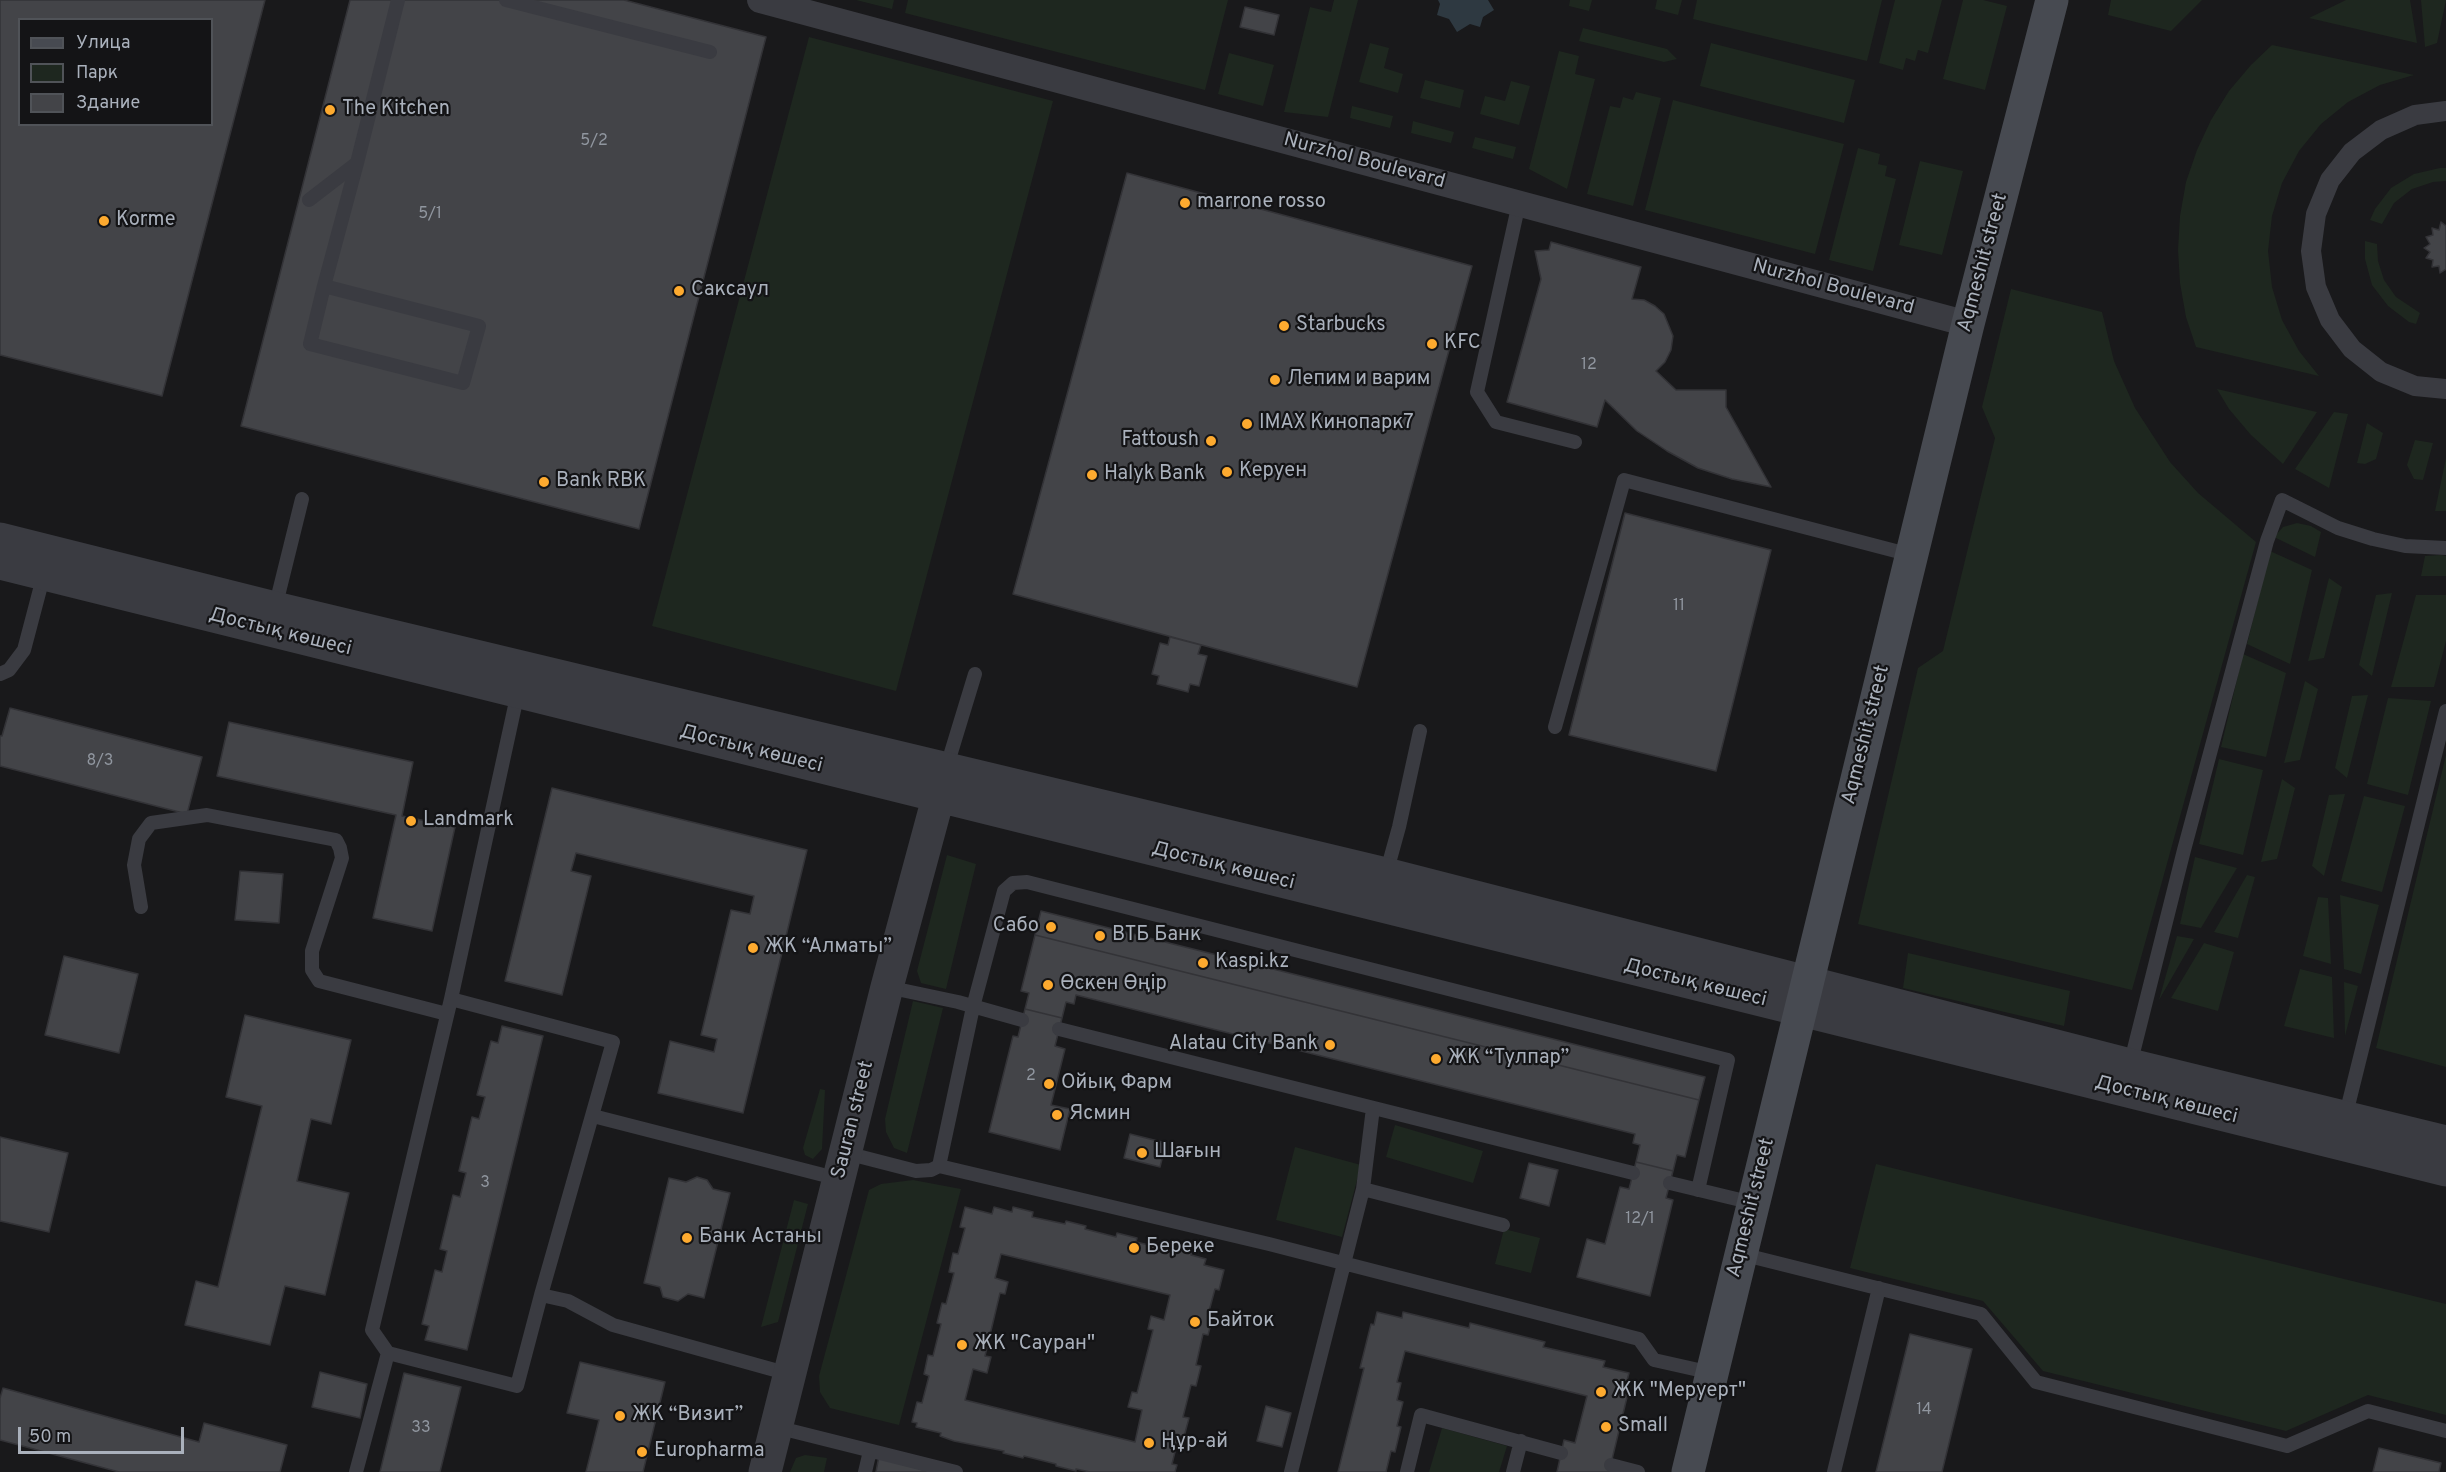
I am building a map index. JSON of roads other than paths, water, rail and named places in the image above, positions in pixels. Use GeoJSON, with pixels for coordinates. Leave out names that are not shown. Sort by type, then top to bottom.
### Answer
{"type":"FeatureCollection","features":[{"type":"Feature","properties":{"kind":"main road","name":"Aqmeshit street"},"geometry":{"type":"LineString","coordinates":[[1688,1472],[1968,324],[2052,0]]}},
{"type":"Feature","properties":{"kind":"street","name":"Nurzhol Boulevard"},"geometry":{"type":"LineString","coordinates":[[760,0],[1968,324]]}},
{"type":"Feature","properties":{"kind":"street"},"geometry":{"type":"LineString","coordinates":[[2446,111],[2415,116],[2381,129],[2352,152],[2330,180],[2326,189],[2316,214],[2311,251],[2316,287],[2326,312],[2352,349],[2381,372],[2415,386],[2446,389]]}},
{"type":"Feature","properties":{"kind":"street","name":"Достық көшесі"},"geometry":{"type":"LineString","coordinates":[[0,539],[274,608],[942,783],[1804,996],[2130,1065],[2446,1142]]}},
{"type":"Feature","properties":{"kind":"street","name":"Достық көшесі"},"geometry":{"type":"LineString","coordinates":[[0,563],[518,692],[942,783],[1386,874],[1804,996],[2446,1170]]}},
{"type":"Feature","properties":{"kind":"street","name":"Sauran street"},"geometry":{"type":"LineString","coordinates":[[765,1472],[887,987],[942,783]]}},
{"type":"Feature","properties":{"kind":"lane"},"geometry":{"type":"LineString","coordinates":[[324,286],[479,326],[463,383],[310,344],[324,286],[398,0]]}},
{"type":"Feature","properties":{"kind":"lane"},"geometry":{"type":"LineString","coordinates":[[506,0],[710,52]]}},
{"type":"Feature","properties":{"kind":"lane"},"geometry":{"type":"LineString","coordinates":[[309,200],[357,163]]}},
{"type":"Feature","properties":{"kind":"lane"},"geometry":{"type":"LineString","coordinates":[[1519,203],[1477,392],[1496,422],[1575,442]]}},
{"type":"Feature","properties":{"kind":"lane"},"geometry":{"type":"LineString","coordinates":[[1555,728],[1624,480],[1911,555]]}},
{"type":"Feature","properties":{"kind":"lane"},"geometry":{"type":"LineString","coordinates":[[274,608],[302,499]]}},
{"type":"Feature","properties":{"kind":"lane"},"geometry":{"type":"LineString","coordinates":[[2130,1065],[2184,850],[2267,541],[2282,500],[2338,528],[2364,536],[2405,546],[2446,548]]}},
{"type":"Feature","properties":{"kind":"lane"},"geometry":{"type":"LineString","coordinates":[[0,674],[9,670],[24,650],[44,574]]}},
{"type":"Feature","properties":{"kind":"lane"},"geometry":{"type":"LineString","coordinates":[[942,783],[975,674]]}},
{"type":"Feature","properties":{"kind":"lane"},"geometry":{"type":"LineString","coordinates":[[451,999],[613,1042],[517,1386],[388,1353],[372,1330],[451,999],[518,692]]}},
{"type":"Feature","properties":{"kind":"lane"},"geometry":{"type":"LineString","coordinates":[[2345,1118],[2446,711]]}},
{"type":"Feature","properties":{"kind":"lane"},"geometry":{"type":"LineString","coordinates":[[1386,874],[1420,731]]}},
{"type":"Feature","properties":{"kind":"lane"},"geometry":{"type":"LineString","coordinates":[[141,907],[134,865],[139,839],[151,823],[207,815],[336,840],[342,858],[312,951],[312,970],[319,981],[447,1014]]}},
{"type":"Feature","properties":{"kind":"lane"},"geometry":{"type":"LineString","coordinates":[[939,1166],[973,1007],[1004,891],[1013,883],[1027,882],[1728,1060],[1698,1190]]}},
{"type":"Feature","properties":{"kind":"lane"},"geometry":{"type":"LineString","coordinates":[[887,987],[1022,1020]]}},
{"type":"Feature","properties":{"kind":"lane"},"geometry":{"type":"LineString","coordinates":[[1059,1029],[1633,1173]]}},
{"type":"Feature","properties":{"kind":"lane"},"geometry":{"type":"LineString","coordinates":[[1291,1472],[1363,1189],[1373,1108]]}},
{"type":"Feature","properties":{"kind":"lane"},"geometry":{"type":"LineString","coordinates":[[593,1116],[843,1166],[916,1171],[931,1170],[939,1166],[1237,1236],[1639,1340],[1654,1360],[1712,1373]]}},
{"type":"Feature","properties":{"kind":"lane"},"geometry":{"type":"LineString","coordinates":[[1670,1183],[1753,1203]]}},
{"type":"Feature","properties":{"kind":"lane"},"geometry":{"type":"LineString","coordinates":[[1363,1189],[1503,1225]]}},
{"type":"Feature","properties":{"kind":"lane"},"geometry":{"type":"LineString","coordinates":[[1741,1254],[1981,1314],[2036,1382],[2287,1446],[2368,1411],[2446,1431]]}},
{"type":"Feature","properties":{"kind":"lane"},"geometry":{"type":"LineString","coordinates":[[1834,1472],[1879,1288]]}},
{"type":"Feature","properties":{"kind":"lane"},"geometry":{"type":"LineString","coordinates":[[541,1295],[568,1301],[613,1325],[789,1374]]}},
{"type":"Feature","properties":{"kind":"lane"},"geometry":{"type":"LineString","coordinates":[[356,1472],[388,1353]]}},
{"type":"Feature","properties":{"kind":"lane"},"geometry":{"type":"LineString","coordinates":[[1407,1472],[1421,1415],[1561,1453]]}},
{"type":"Feature","properties":{"kind":"lane"},"geometry":{"type":"LineString","coordinates":[[776,1427],[956,1472]]}},
{"type":"Feature","properties":{"kind":"lane"},"geometry":{"type":"LineString","coordinates":[[1514,1472],[1521,1441]]}},
{"type":"Feature","properties":{"kind":"lane"},"geometry":{"type":"LineString","coordinates":[[865,1472],[870,1451]]}},
{"type":"Feature","properties":{"kind":"lane"},"geometry":{"type":"LineString","coordinates":[[1611,1465],[1638,1472]]}},
{"type":"Feature","properties":{"kind":"place","name":"The Kitchen"},"geometry":{"type":"Point","coordinates":[330,110]}},
{"type":"Feature","properties":{"kind":"place","name":"marrone rosso"},"geometry":{"type":"Point","coordinates":[1185,203]}},
{"type":"Feature","properties":{"kind":"place","name":"Korme"},"geometry":{"type":"Point","coordinates":[104,221]}},
{"type":"Feature","properties":{"kind":"place","name":"Саксаул"},"geometry":{"type":"Point","coordinates":[679,291]}},
{"type":"Feature","properties":{"kind":"place","name":"Starbucks"},"geometry":{"type":"Point","coordinates":[1284,326]}},
{"type":"Feature","properties":{"kind":"place","name":"KFC"},"geometry":{"type":"Point","coordinates":[1432,344]}},
{"type":"Feature","properties":{"kind":"place","name":"Лепим и варим"},"geometry":{"type":"Point","coordinates":[1275,380]}},
{"type":"Feature","properties":{"kind":"place","name":"IMAX Кинопарк7"},"geometry":{"type":"Point","coordinates":[1247,424]}},
{"type":"Feature","properties":{"kind":"place","name":"Fattoush"},"geometry":{"type":"Point","coordinates":[1211,441]}},
{"type":"Feature","properties":{"kind":"place","name":"Керуен"},"geometry":{"type":"Point","coordinates":[1227,472]}},
{"type":"Feature","properties":{"kind":"place","name":"Halyk Bank"},"geometry":{"type":"Point","coordinates":[1092,475]}},
{"type":"Feature","properties":{"kind":"place","name":"Bank RBK"},"geometry":{"type":"Point","coordinates":[544,482]}},
{"type":"Feature","properties":{"kind":"place","name":"Landmark"},"geometry":{"type":"Point","coordinates":[411,821]}},
{"type":"Feature","properties":{"kind":"place","name":"Сабо"},"geometry":{"type":"Point","coordinates":[1051,927]}},
{"type":"Feature","properties":{"kind":"place","name":"ВТБ Банк"},"geometry":{"type":"Point","coordinates":[1100,936]}},
{"type":"Feature","properties":{"kind":"place","name":"ЖК “Алматы”"},"geometry":{"type":"Point","coordinates":[753,948]}},
{"type":"Feature","properties":{"kind":"place","name":"Kaspi.kz"},"geometry":{"type":"Point","coordinates":[1203,963]}},
{"type":"Feature","properties":{"kind":"place","name":"Өскен Өңір"},"geometry":{"type":"Point","coordinates":[1048,985]}},
{"type":"Feature","properties":{"kind":"place","name":"Alatau City Bank"},"geometry":{"type":"Point","coordinates":[1330,1045]}},
{"type":"Feature","properties":{"kind":"place","name":"ЖК “Тулпар”"},"geometry":{"type":"Point","coordinates":[1436,1059]}},
{"type":"Feature","properties":{"kind":"place","name":"Ойық Фарм"},"geometry":{"type":"Point","coordinates":[1049,1084]}},
{"type":"Feature","properties":{"kind":"place","name":"Ясмин"},"geometry":{"type":"Point","coordinates":[1057,1115]}},
{"type":"Feature","properties":{"kind":"place","name":"Шағын"},"geometry":{"type":"Point","coordinates":[1142,1153]}},
{"type":"Feature","properties":{"kind":"place","name":"Банк Астаны"},"geometry":{"type":"Point","coordinates":[687,1238]}},
{"type":"Feature","properties":{"kind":"place","name":"Береке"},"geometry":{"type":"Point","coordinates":[1134,1248]}},
{"type":"Feature","properties":{"kind":"place","name":"Байток"},"geometry":{"type":"Point","coordinates":[1195,1322]}},
{"type":"Feature","properties":{"kind":"place","name":"ЖК \"Сауран\""},"geometry":{"type":"Point","coordinates":[962,1345]}},
{"type":"Feature","properties":{"kind":"place","name":"ЖК \"Меруерт\""},"geometry":{"type":"Point","coordinates":[1601,1392]}},
{"type":"Feature","properties":{"kind":"place","name":"ЖК “Визит”"},"geometry":{"type":"Point","coordinates":[620,1416]}},
{"type":"Feature","properties":{"kind":"place","name":"Small"},"geometry":{"type":"Point","coordinates":[1606,1427]}},
{"type":"Feature","properties":{"kind":"place","name":"Ңұр-ай"},"geometry":{"type":"Point","coordinates":[1149,1443]}},
{"type":"Feature","properties":{"kind":"place","name":"Europharma"},"geometry":{"type":"Point","coordinates":[642,1452]}}]}
